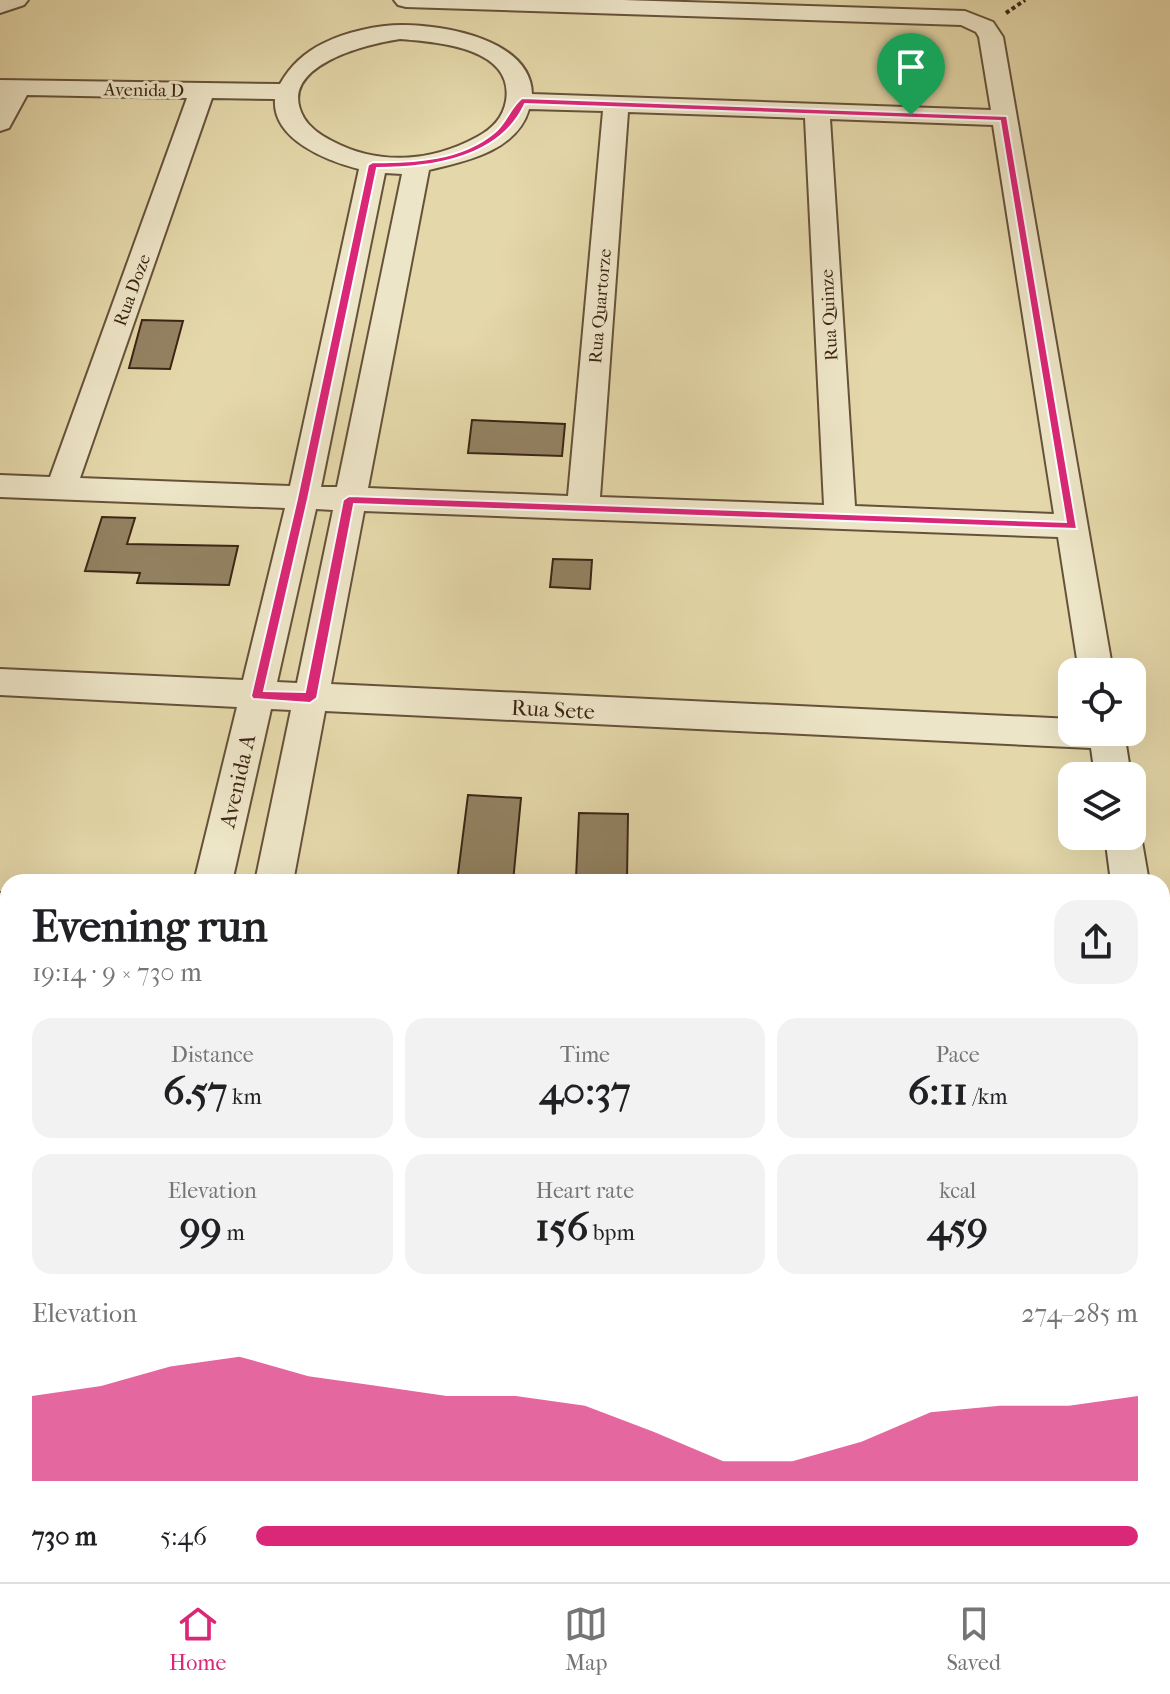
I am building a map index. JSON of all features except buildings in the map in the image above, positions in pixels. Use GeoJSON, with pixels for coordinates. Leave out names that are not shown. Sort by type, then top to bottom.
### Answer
{"type":"FeatureCollection","features":[{"type":"Feature","properties":{"kind":"street"},"geometry":{"type":"LineString","coordinates":[[0,6],[16,0]]}},
{"type":"Feature","properties":{"kind":"street"},"geometry":{"type":"LineString","coordinates":[[400,32],[408,0],[965,18],[985,27],[991,37],[1094,658]]}},
{"type":"Feature","properties":{"kind":"street"},"geometry":{"type":"LineString","coordinates":[[433,32],[442,1]]}},
{"type":"Feature","properties":{"kind":"street"},"geometry":{"type":"LineString","coordinates":[[433,32],[459,37],[501,56],[514,69],[522,84],[522,101],[513,119],[496,136],[471,150],[417,165],[373,165],[330,153],[303,136],[288,115],[288,92],[297,74],[315,58],[339,45],[368,36],[433,32]]}},
{"type":"Feature","properties":{"kind":"street"},"geometry":{"type":"LineString","coordinates":[[0,123],[9,88]]}},
{"type":"Feature","properties":{"kind":"street","name":"Avenida D"},"geometry":{"type":"LineString","coordinates":[[9,88],[288,92]]}},
{"type":"Feature","properties":{"kind":"street","name":"Rua Doze"},"geometry":{"type":"LineString","coordinates":[[61,488],[202,91]]}},
{"type":"Feature","properties":{"kind":"street"},"geometry":{"type":"LineString","coordinates":[[522,101],[1004,118]]}},
{"type":"Feature","properties":{"kind":"street","name":"Rua Quartorze"},"geometry":{"type":"LineString","coordinates":[[583,508],[616,104]]}},
{"type":"Feature","properties":{"kind":"street","name":"Rua Quinze"},"geometry":{"type":"LineString","coordinates":[[817,112],[840,518]]}},
{"type":"Feature","properties":{"kind":"street","name":"Avenida A"},"geometry":{"type":"LineString","coordinates":[[215,874],[303,499],[373,165]]}},
{"type":"Feature","properties":{"kind":"street"},"geometry":{"type":"LineString","coordinates":[[276,874],[417,165]]}},
{"type":"Feature","properties":{"kind":"street"},"geometry":{"type":"LineString","coordinates":[[0,486],[1073,526]]}},
{"type":"Feature","properties":{"kind":"street","name":"Rua Sete"},"geometry":{"type":"LineString","coordinates":[[0,682],[1058,732]]}},
{"type":"Feature","properties":{"kind":"street"},"geometry":{"type":"LineString","coordinates":[[1125,850],[1129,874]]}},
{"type":"Feature","properties":{"kind":"route"},"geometry":{"type":"LineString","coordinates":[[522,101],[911,115],[1004,118],[1073,526],[349,500],[310,698],[257,696],[303,499],[373,165],[417,165],[471,150],[496,136],[513,119],[522,101]]}}]}
